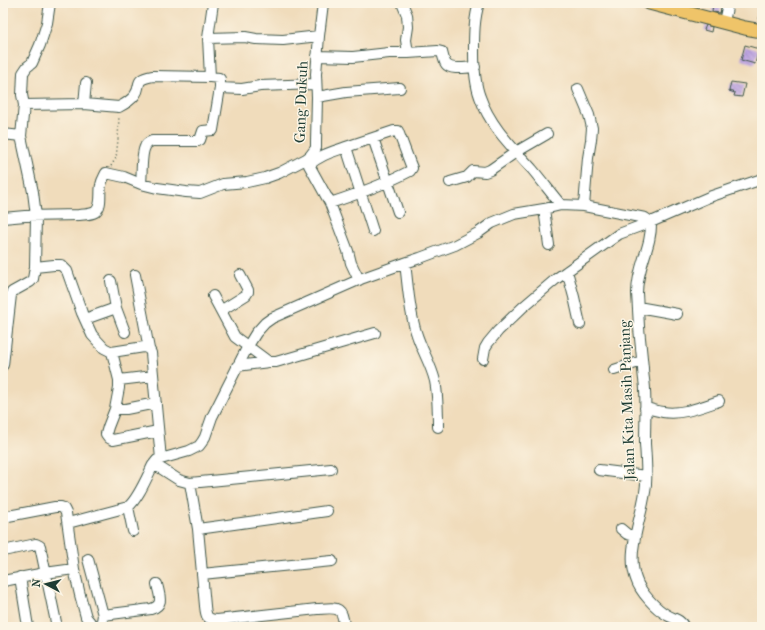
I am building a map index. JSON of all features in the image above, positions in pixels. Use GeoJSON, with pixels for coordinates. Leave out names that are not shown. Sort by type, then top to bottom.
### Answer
{"type":"FeatureCollection","features":[{"type":"Feature","properties":{"kind":"main road"},"geometry":{"type":"LineString","coordinates":[[653,3],[745,28],[762,31]]}},
{"type":"Feature","properties":{"kind":"street"},"geometry":{"type":"LineString","coordinates":[[3,365],[11,295],[12,292],[30,282],[33,278],[35,268],[36,216],[33,192],[21,136],[24,105],[22,95],[23,73],[32,63],[40,45],[47,23],[50,3]]}},
{"type":"Feature","properties":{"kind":"street"},"geometry":{"type":"LineString","coordinates":[[210,77],[208,38],[213,3]]}},
{"type":"Feature","properties":{"kind":"street","name":"Gang Dukuh"},"geometry":{"type":"LineString","coordinates":[[106,173],[163,189],[200,193],[223,184],[247,182],[265,178],[279,173],[310,156],[316,148],[317,56],[324,3]]}},
{"type":"Feature","properties":{"kind":"street"},"geometry":{"type":"LineString","coordinates":[[402,3],[408,21],[406,40],[408,53]]}},
{"type":"Feature","properties":{"kind":"street"},"geometry":{"type":"LineString","coordinates":[[479,3],[474,28],[475,67],[478,92],[483,105],[495,127],[561,205]]}},
{"type":"Feature","properties":{"kind":"street"},"geometry":{"type":"LineString","coordinates":[[724,22],[728,3]]}},
{"type":"Feature","properties":{"kind":"street"},"geometry":{"type":"LineString","coordinates":[[208,38],[245,37],[283,40],[319,36]]}},
{"type":"Feature","properties":{"kind":"street"},"geometry":{"type":"LineString","coordinates":[[317,56],[353,58],[390,52],[408,53],[440,51],[443,53],[446,64],[449,67],[475,67]]}},
{"type":"Feature","properties":{"kind":"street"},"geometry":{"type":"LineString","coordinates":[[24,105],[84,104],[119,107],[134,97],[139,83],[145,78],[153,76],[220,78],[220,88],[213,130],[203,131],[199,141],[150,141],[145,146],[143,154],[142,184]]}},
{"type":"Feature","properties":{"kind":"street"},"geometry":{"type":"LineString","coordinates":[[84,104],[86,83]]}},
{"type":"Feature","properties":{"kind":"street"},"geometry":{"type":"LineString","coordinates":[[220,88],[242,89],[260,86],[316,84]]}},
{"type":"Feature","properties":{"kind":"street"},"geometry":{"type":"LineString","coordinates":[[317,97],[346,92],[400,88]]}},
{"type":"Feature","properties":{"kind":"street"},"geometry":{"type":"LineString","coordinates":[[578,89],[589,115],[592,128],[584,206]]}},
{"type":"Feature","properties":{"kind":"street"},"geometry":{"type":"LineString","coordinates":[[330,203],[388,183],[410,171],[412,168],[398,131],[327,153],[309,165],[330,203],[351,263],[361,279]]}},
{"type":"Feature","properties":{"kind":"street"},"geometry":{"type":"LineString","coordinates":[[3,134],[21,136]]}},
{"type":"Feature","properties":{"kind":"street"},"geometry":{"type":"LineString","coordinates":[[450,182],[467,177],[474,171],[484,172],[490,170],[516,152],[547,134]]}},
{"type":"Feature","properties":{"kind":"street"},"geometry":{"type":"LineString","coordinates":[[373,138],[398,212]]}},
{"type":"Feature","properties":{"kind":"street"},"geometry":{"type":"LineString","coordinates":[[346,147],[373,231]]}},
{"type":"Feature","properties":{"kind":"street"},"geometry":{"type":"LineString","coordinates":[[3,218],[79,215],[95,212],[100,205],[101,186],[106,173]]}},
{"type":"Feature","properties":{"kind":"street"},"geometry":{"type":"LineString","coordinates":[[483,359],[485,348],[488,343],[523,307],[556,279],[619,234],[709,197],[762,179]]}},
{"type":"Feature","properties":{"kind":"street"},"geometry":{"type":"LineString","coordinates":[[157,461],[189,451],[199,446],[205,437],[210,421],[248,346],[256,333],[272,318],[361,279],[455,245],[492,224],[514,214],[561,205],[584,206],[645,218],[651,222]]}},
{"type":"Feature","properties":{"kind":"street"},"geometry":{"type":"LineString","coordinates":[[544,209],[549,246]]}},
{"type":"Feature","properties":{"kind":"street","name":"Jalan Kita Masih Panjang"},"geometry":{"type":"LineString","coordinates":[[651,222],[652,231],[650,242],[642,261],[637,293],[645,389],[646,476],[645,493],[635,536],[633,567],[636,580],[640,588],[660,610],[667,616],[680,621],[684,627]]}},
{"type":"Feature","properties":{"kind":"street"},"geometry":{"type":"LineString","coordinates":[[404,263],[416,332],[435,381],[438,402],[438,427]]}},
{"type":"Feature","properties":{"kind":"street"},"geometry":{"type":"LineString","coordinates":[[35,268],[61,265],[67,271],[92,335],[104,348],[112,352],[144,347],[148,348]]}},
{"type":"Feature","properties":{"kind":"street"},"geometry":{"type":"LineString","coordinates":[[567,271],[580,324]]}},
{"type":"Feature","properties":{"kind":"street"},"geometry":{"type":"LineString","coordinates":[[68,523],[128,507],[136,497],[157,461],[158,431],[151,353],[148,348],[135,275]]}},
{"type":"Feature","properties":{"kind":"street"},"geometry":{"type":"LineString","coordinates":[[222,310],[246,295],[248,292],[240,275]]}},
{"type":"Feature","properties":{"kind":"street"},"geometry":{"type":"LineString","coordinates":[[111,281],[116,308],[126,332]]}},
{"type":"Feature","properties":{"kind":"street"},"geometry":{"type":"LineString","coordinates":[[214,296],[235,338],[269,362]]}},
{"type":"Feature","properties":{"kind":"street"},"geometry":{"type":"LineString","coordinates":[[638,307],[677,314]]}},
{"type":"Feature","properties":{"kind":"street"},"geometry":{"type":"LineString","coordinates":[[85,319],[116,308]]}},
{"type":"Feature","properties":{"kind":"street"},"geometry":{"type":"LineString","coordinates":[[237,366],[276,362],[375,333]]}},
{"type":"Feature","properties":{"kind":"street"},"geometry":{"type":"LineString","coordinates":[[112,352],[119,380],[119,388],[115,409],[106,434],[113,440],[158,431]]}},
{"type":"Feature","properties":{"kind":"street"},"geometry":{"type":"LineString","coordinates":[[614,370],[642,361]]}},
{"type":"Feature","properties":{"kind":"street"},"geometry":{"type":"LineString","coordinates":[[119,380],[153,376]]}},
{"type":"Feature","properties":{"kind":"street"},"geometry":{"type":"LineString","coordinates":[[645,408],[674,413],[694,410],[719,401]]}},
{"type":"Feature","properties":{"kind":"street"},"geometry":{"type":"LineString","coordinates":[[115,409],[126,409],[156,403]]}},
{"type":"Feature","properties":{"kind":"street"},"geometry":{"type":"LineString","coordinates":[[157,461],[179,480],[190,483],[331,470]]}},
{"type":"Feature","properties":{"kind":"street"},"geometry":{"type":"LineString","coordinates":[[599,470],[646,476]]}},
{"type":"Feature","properties":{"kind":"street"},"geometry":{"type":"LineString","coordinates":[[190,483],[198,529],[206,615],[209,619],[217,620],[334,608],[338,609],[342,613],[344,618],[344,627]]}},
{"type":"Feature","properties":{"kind":"street"},"geometry":{"type":"LineString","coordinates":[[3,517],[57,507],[64,509],[68,523],[74,569],[80,595],[86,617],[94,627]]}},
{"type":"Feature","properties":{"kind":"street"},"geometry":{"type":"LineString","coordinates":[[128,507],[133,531]]}},
{"type":"Feature","properties":{"kind":"street"},"geometry":{"type":"LineString","coordinates":[[198,529],[327,511]]}},
{"type":"Feature","properties":{"kind":"street"},"geometry":{"type":"LineString","coordinates":[[621,529],[627,534],[635,536]]}},
{"type":"Feature","properties":{"kind":"street"},"geometry":{"type":"LineString","coordinates":[[3,551],[36,544],[41,548],[57,627]]}},
{"type":"Feature","properties":{"kind":"street"},"geometry":{"type":"LineString","coordinates":[[88,559],[102,615],[100,627]]}},
{"type":"Feature","properties":{"kind":"street"},"geometry":{"type":"LineString","coordinates":[[202,574],[332,561]]}},
{"type":"Feature","properties":{"kind":"street"},"geometry":{"type":"LineString","coordinates":[[3,581],[74,569]]}},
{"type":"Feature","properties":{"kind":"street"},"geometry":{"type":"LineString","coordinates":[[20,577],[28,627]]}},
{"type":"Feature","properties":{"kind":"street"},"geometry":{"type":"LineString","coordinates":[[102,615],[156,608],[160,601],[157,584]]}},
{"type":"Feature","properties":{"kind":"path"},"geometry":{"type":"LineString","coordinates":[[106,173],[116,158],[119,107]]}},
{"type":"Feature","properties":{"kind":"building"},"geometry":{"type":"Polygon","coordinates":[[[713,3],[722,3],[720,13],[712,12],[713,3]]]}},
{"type":"Feature","properties":{"kind":"building"},"geometry":{"type":"Polygon","coordinates":[[[760,14],[762,15],[762,23],[758,23],[760,14]]]}},
{"type":"Feature","properties":{"kind":"building"},"geometry":{"type":"Polygon","coordinates":[[[706,25],[712,27],[711,32],[704,30],[706,25]]]}},
{"type":"Feature","properties":{"kind":"building"},"geometry":{"type":"Polygon","coordinates":[[[745,45],[759,49],[755,64],[741,60],[745,45]]]}},
{"type":"Feature","properties":{"kind":"building"},"geometry":{"type":"Polygon","coordinates":[[[731,82],[745,84],[742,97],[734,96],[735,93],[729,91],[731,82]]]}}]}
